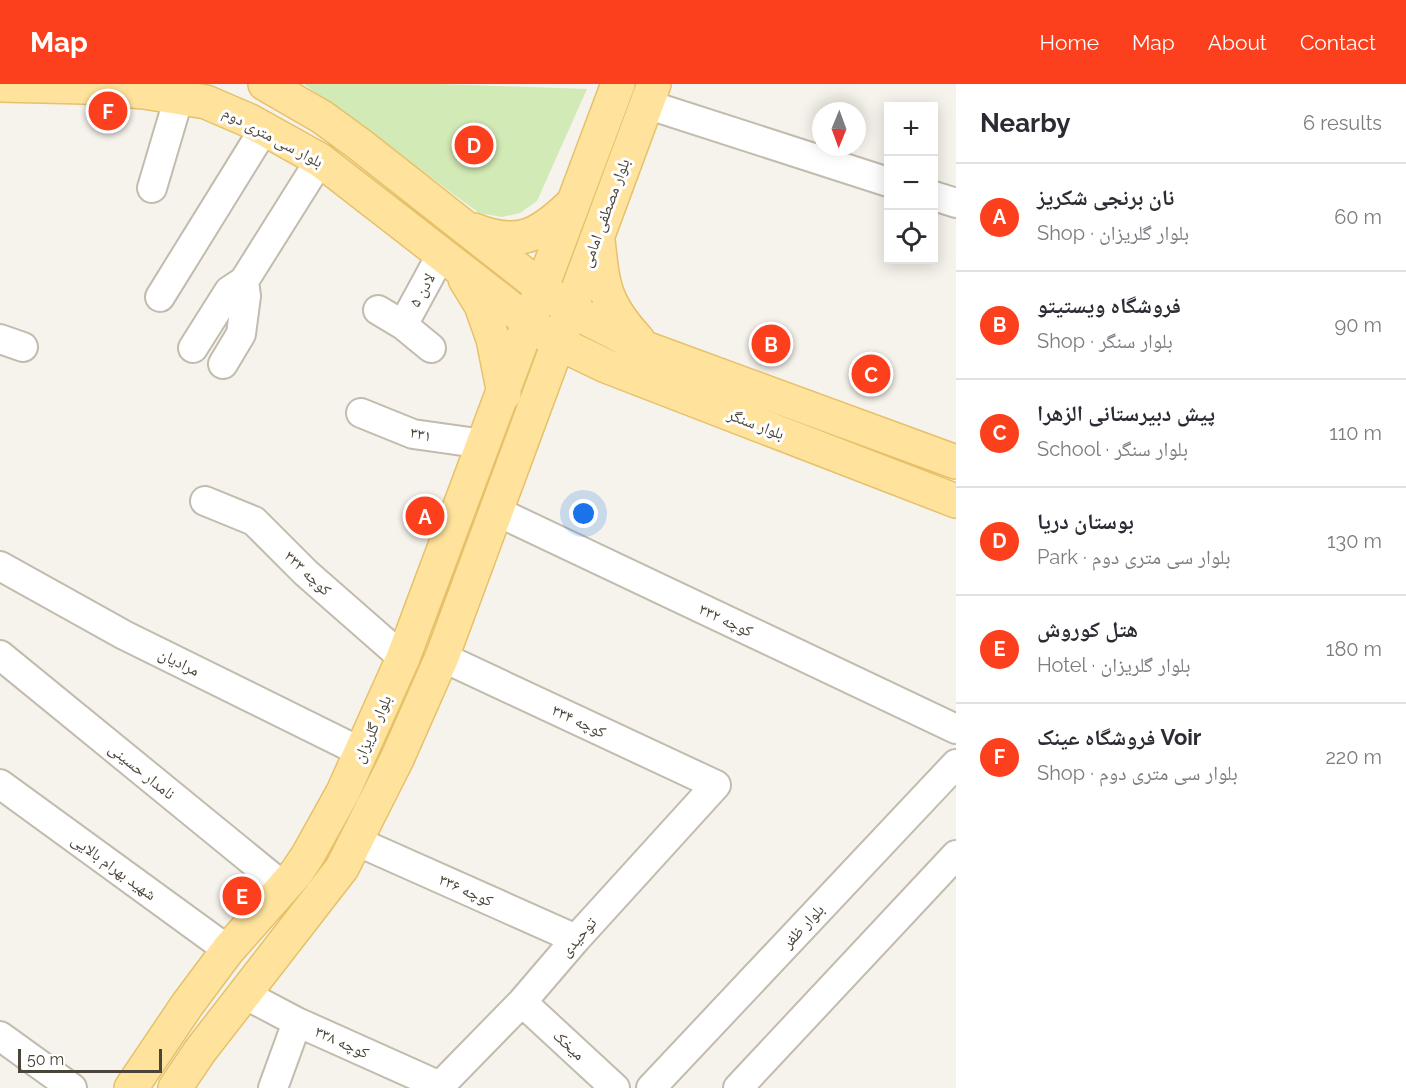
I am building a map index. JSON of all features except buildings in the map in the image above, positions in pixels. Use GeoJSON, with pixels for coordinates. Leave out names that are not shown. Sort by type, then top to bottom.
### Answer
{"type":"FeatureCollection","features":[{"type":"Feature","properties":{"kind":"main road"},"geometry":{"type":"LineString","coordinates":[[265,84],[322,117],[466,226],[542,288]]}},
{"type":"Feature","properties":{"kind":"main road","name":"بلوار مصطفی امامی"},"geometry":{"type":"LineString","coordinates":[[530,323],[618,84]]}},
{"type":"Feature","properties":{"kind":"main road","name":"بلوار سی متری دوم"},"geometry":{"type":"LineString","coordinates":[[0,85],[84,87],[144,92],[206,102],[250,121],[320,160],[558,343]]}},
{"type":"Feature","properties":{"kind":"main road","name":"بلوار مصطفی امامی"},"geometry":{"type":"LineString","coordinates":[[558,343],[650,94]]}},
{"type":"Feature","properties":{"kind":"main road"},"geometry":{"type":"LineString","coordinates":[[466,226],[487,235],[516,238],[531,236],[552,223],[575,200]]}},
{"type":"Feature","properties":{"kind":"main road"},"geometry":{"type":"LineString","coordinates":[[597,235],[609,301],[621,321],[645,348]]}},
{"type":"Feature","properties":{"kind":"main road"},"geometry":{"type":"LineString","coordinates":[[451,262],[481,305],[493,339],[504,394]]}},
{"type":"Feature","properties":{"kind":"main road","name":"بلوار سنگر"},"geometry":{"type":"LineString","coordinates":[[542,288],[570,310],[645,348],[956,462]]}},
{"type":"Feature","properties":{"kind":"main road","name":"بلوار گلریزان"},"geometry":{"type":"LineString","coordinates":[[131,1088],[187,1005],[228,950],[284,887],[308,855],[343,792],[403,658],[530,323]]}},
{"type":"Feature","properties":{"kind":"main road","name":"بلوار سنگر"},"geometry":{"type":"LineString","coordinates":[[558,343],[606,366],[956,501]]}},
{"type":"Feature","properties":{"kind":"main road","name":"بلوار گلریزان"},"geometry":{"type":"LineString","coordinates":[[175,1088],[200,1051],[246,995],[342,868],[356,841],[397,759],[442,657],[558,343]]}},
{"type":"Feature","properties":{"kind":"main road"},"geometry":{"type":"LineString","coordinates":[[542,385],[606,366]]}},
{"type":"Feature","properties":{"kind":"street"},"geometry":{"type":"LineString","coordinates":[[650,94],[884,181]]}},
{"type":"Feature","properties":{"kind":"street"},"geometry":{"type":"LineString","coordinates":[[152,188],[179,98]]}},
{"type":"Feature","properties":{"kind":"street"},"geometry":{"type":"LineString","coordinates":[[160,297],[264,129]]}},
{"type":"Feature","properties":{"kind":"street"},"geometry":{"type":"LineString","coordinates":[[193,348],[229,291],[244,281],[320,160]]}},
{"type":"Feature","properties":{"kind":"street"},"geometry":{"type":"LineString","coordinates":[[938,198],[956,203]]}},
{"type":"Feature","properties":{"kind":"street","name":"لادن ۵"},"geometry":{"type":"LineString","coordinates":[[403,325],[451,262]]}},
{"type":"Feature","properties":{"kind":"street"},"geometry":{"type":"LineString","coordinates":[[223,364],[241,334],[246,296],[244,281]]}},
{"type":"Feature","properties":{"kind":"street","name":"لادن ۵"},"geometry":{"type":"LineString","coordinates":[[378,310],[403,325],[431,348]]}},
{"type":"Feature","properties":{"kind":"street","name":"۳۳۱"},"geometry":{"type":"LineString","coordinates":[[361,413],[413,434],[484,444]]}},
{"type":"Feature","properties":{"kind":"street","name":"کوچه ۳۳۳"},"geometry":{"type":"LineString","coordinates":[[205,501],[254,521],[306,573],[403,658]]}},
{"type":"Feature","properties":{"kind":"street","name":"کوچه ۳۳۲"},"geometry":{"type":"LineString","coordinates":[[496,511],[956,729]]}},
{"type":"Feature","properties":{"kind":"street","name":"مرادیان"},"geometry":{"type":"LineString","coordinates":[[0,566],[124,635],[361,752]]}},
{"type":"Feature","properties":{"kind":"street","name":"نامدار حسینی"},"geometry":{"type":"LineString","coordinates":[[0,655],[284,887]]}},
{"type":"Feature","properties":{"kind":"street","name":"کوچه ۳۳۴"},"geometry":{"type":"LineString","coordinates":[[442,657],[716,785]]}},
{"type":"Feature","properties":{"kind":"street","name":"بلوار ظفر"},"geometry":{"type":"LineString","coordinates":[[651,1088],[956,764]]}},
{"type":"Feature","properties":{"kind":"street","name":"شهید بهرام بالایی"},"geometry":{"type":"LineString","coordinates":[[0,784],[228,950]]}},
{"type":"Feature","properties":{"kind":"street","name":"توحیدی"},"geometry":{"type":"LineString","coordinates":[[439,1087],[522,1002],[716,785]]}},
{"type":"Feature","properties":{"kind":"street","name":"کوچه ۳۳۶"},"geometry":{"type":"LineString","coordinates":[[356,841],[576,939]]}},
{"type":"Feature","properties":{"kind":"street"},"geometry":{"type":"LineString","coordinates":[[738,1088],[956,855]]}},
{"type":"Feature","properties":{"kind":"street","name":"کوچه ۳۳۸"},"geometry":{"type":"LineString","coordinates":[[246,995],[297,1022],[439,1087]]}},
{"type":"Feature","properties":{"kind":"street","name":"میخک"},"geometry":{"type":"LineString","coordinates":[[522,1002],[615,1088]]}},
{"type":"Feature","properties":{"kind":"street"},"geometry":{"type":"LineString","coordinates":[[273,1088],[297,1022]]}},
{"type":"Feature","properties":{"kind":"street"},"geometry":{"type":"LineString","coordinates":[[0,1036],[72,1088]]}},
{"type":"Feature","properties":{"kind":"green space"},"geometry":{"type":"Polygon","coordinates":[[[304,84],[439,84],[587,89],[537,201],[520,213],[502,217],[479,213],[304,84]]]}},
{"type":"Feature","properties":{"kind":"place","name":"فروشگاه عینک Voir"},"geometry":{"type":"Point","coordinates":[108,111]}},
{"type":"Feature","properties":{"kind":"place","name":"بوستان دریا"},"geometry":{"type":"Point","coordinates":[474,145]}},
{"type":"Feature","properties":{"kind":"place","name":"فروشگاه ویستیتو"},"geometry":{"type":"Point","coordinates":[771,344]}},
{"type":"Feature","properties":{"kind":"place","name":"پیش دبیرستانی الزهرا"},"geometry":{"type":"Point","coordinates":[871,374]}},
{"type":"Feature","properties":{"kind":"place","name":"نان برنجی شکریز"},"geometry":{"type":"Point","coordinates":[425,516]}},
{"type":"Feature","properties":{"kind":"place","name":"هتل کوروش"},"geometry":{"type":"Point","coordinates":[242,896]}}]}
